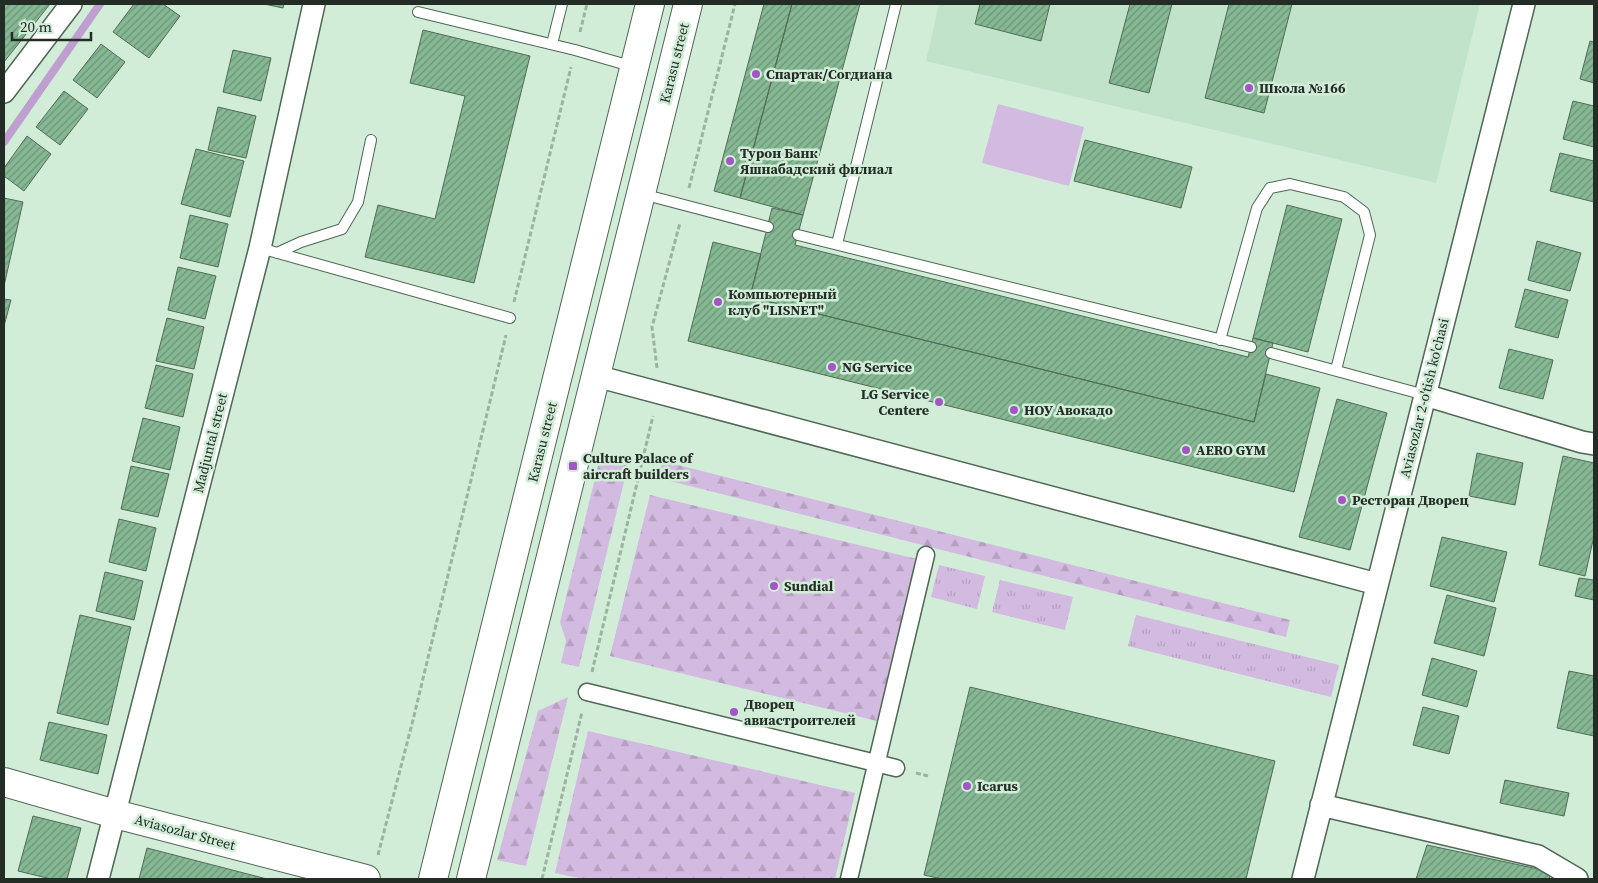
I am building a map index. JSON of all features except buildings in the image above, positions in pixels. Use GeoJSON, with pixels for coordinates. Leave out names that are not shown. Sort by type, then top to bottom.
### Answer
{"type":"FeatureCollection","features":[{"type":"Feature","properties":{"kind":"main road","name":"Karasu street"},"geometry":{"type":"LineString","coordinates":[[433,879],[650,4]]}},
{"type":"Feature","properties":{"kind":"main road","name":"Karasu street"},"geometry":{"type":"LineString","coordinates":[[471,879],[688,4]]}},
{"type":"Feature","properties":{"kind":"main road","name":"Aviasozlar Street"},"geometry":{"type":"LineString","coordinates":[[4,782],[115,814],[371,871]]}},
{"type":"Feature","properties":{"kind":"street"},"geometry":{"type":"LineString","coordinates":[[4,92],[71,4]]}},
{"type":"Feature","properties":{"kind":"street","name":"Madjuntal street"},"geometry":{"type":"LineString","coordinates":[[98,879],[268,250],[314,4]]}},
{"type":"Feature","properties":{"kind":"street","name":"Aviasozlar 2-o'tish ko'chasi"},"geometry":{"type":"LineString","coordinates":[[1302,879],[1524,4]]}},
{"type":"Feature","properties":{"kind":"street"},"geometry":{"type":"LineString","coordinates":[[596,376],[1377,584]]}},
{"type":"Feature","properties":{"kind":"street"},"geometry":{"type":"LineString","coordinates":[[1425,395],[1594,444]]}},
{"type":"Feature","properties":{"kind":"street"},"geometry":{"type":"LineString","coordinates":[[849,879],[926,555]]}},
{"type":"Feature","properties":{"kind":"street"},"geometry":{"type":"LineString","coordinates":[[587,692],[896,768]]}},
{"type":"Feature","properties":{"kind":"street"},"geometry":{"type":"LineString","coordinates":[[1321,806],[1538,856],[1578,879]]}},
{"type":"Feature","properties":{"kind":"lane"},"geometry":{"type":"LineString","coordinates":[[552,44],[562,4]]}},
{"type":"Feature","properties":{"kind":"lane"},"geometry":{"type":"LineString","coordinates":[[837,244],[896,4]]}},
{"type":"Feature","properties":{"kind":"lane"},"geometry":{"type":"LineString","coordinates":[[418,12],[552,44],[634,67]]}},
{"type":"Feature","properties":{"kind":"lane"},"geometry":{"type":"LineString","coordinates":[[268,250],[342,229],[358,202],[371,140]]}},
{"type":"Feature","properties":{"kind":"lane"},"geometry":{"type":"LineString","coordinates":[[1220,340],[1257,208],[1270,188],[1290,184],[1344,197],[1364,212],[1370,235],[1336,370]]}},
{"type":"Feature","properties":{"kind":"lane"},"geometry":{"type":"LineString","coordinates":[[641,194],[768,227]]}},
{"type":"Feature","properties":{"kind":"lane"},"geometry":{"type":"LineString","coordinates":[[798,234],[1251,347]]}},
{"type":"Feature","properties":{"kind":"lane"},"geometry":{"type":"LineString","coordinates":[[268,250],[510,318]]}},
{"type":"Feature","properties":{"kind":"lane"},"geometry":{"type":"LineString","coordinates":[[1271,353],[1425,395]]}},
{"type":"Feature","properties":{"kind":"path"},"geometry":{"type":"LineString","coordinates":[[371,871],[413,720],[587,4]]}},
{"type":"Feature","properties":{"kind":"path"},"geometry":{"type":"LineString","coordinates":[[542,879],[659,392],[652,327],[735,4]]}},
{"type":"Feature","properties":{"kind":"shaded area","name":"Школа №166"},"geometry":{"type":"Polygon","coordinates":[[[939,4],[1480,4],[1436,183],[926,61],[939,4]]]}},
{"type":"Feature","properties":{"kind":"green space"},"geometry":{"type":"Polygon","coordinates":[[[998,104],[1084,127],[1069,186],[982,163],[998,104]]]}},
{"type":"Feature","properties":{"kind":"green space"},"geometry":{"type":"Polygon","coordinates":[[[601,454],[629,461],[579,667],[561,663],[566,641],[560,622],[601,454]]]}},
{"type":"Feature","properties":{"kind":"green space"},"geometry":{"type":"Polygon","coordinates":[[[662,461],[1290,620],[1286,637],[658,478],[662,461]]]}},
{"type":"Feature","properties":{"kind":"green space"},"geometry":{"type":"Polygon","coordinates":[[[650,495],[917,559],[877,721],[610,656],[650,495]]]}},
{"type":"Feature","properties":{"kind":"green space"},"geometry":{"type":"Polygon","coordinates":[[[939,565],[985,576],[977,609],[931,597],[939,565]]]}},
{"type":"Feature","properties":{"kind":"green space"},"geometry":{"type":"Polygon","coordinates":[[[1000,580],[1073,597],[1065,630],[992,612],[1000,580]]]}},
{"type":"Feature","properties":{"kind":"green space"},"geometry":{"type":"Polygon","coordinates":[[[1136,615],[1339,665],[1331,697],[1128,646],[1136,615]]]}},
{"type":"Feature","properties":{"kind":"green space"},"geometry":{"type":"Polygon","coordinates":[[[568,697],[526,866],[497,860],[538,711],[568,697]]]}},
{"type":"Feature","properties":{"kind":"green space"},"geometry":{"type":"Polygon","coordinates":[[[588,731],[855,793],[835,879],[584,879],[555,873],[588,731]]]}},
{"type":"Feature","properties":{"kind":"waterway"},"geometry":{"type":"LineString","coordinates":[[4,142],[100,4]]}},
{"type":"Feature","properties":{"kind":"place","name":"Спартак/Согдиана"},"geometry":{"type":"Point","coordinates":[756,74]}},
{"type":"Feature","properties":{"kind":"place","name":"Школа №166"},"geometry":{"type":"Point","coordinates":[1249,88]}},
{"type":"Feature","properties":{"kind":"place","name":"Турон Банк Яшнабадский филиал"},"geometry":{"type":"Point","coordinates":[730,161]}},
{"type":"Feature","properties":{"kind":"place","name":"Компьютерный клуб \"LISNET\""},"geometry":{"type":"Point","coordinates":[718,302]}},
{"type":"Feature","properties":{"kind":"place","name":"NG Service"},"geometry":{"type":"Point","coordinates":[832,367]}},
{"type":"Feature","properties":{"kind":"place","name":"LG Service Centere"},"geometry":{"type":"Point","coordinates":[939,402]}},
{"type":"Feature","properties":{"kind":"place","name":"НОУ Авокадо"},"geometry":{"type":"Point","coordinates":[1014,410]}},
{"type":"Feature","properties":{"kind":"place","name":"AERO GYM"},"geometry":{"type":"Point","coordinates":[1186,450]}},
{"type":"Feature","properties":{"kind":"place","name":"Culture Palace of aircraft builders"},"geometry":{"type":"Point","coordinates":[573,466]}},
{"type":"Feature","properties":{"kind":"place","name":"Ресторан Дворец"},"geometry":{"type":"Point","coordinates":[1342,500]}},
{"type":"Feature","properties":{"kind":"place","name":"Sundial"},"geometry":{"type":"Point","coordinates":[774,586]}},
{"type":"Feature","properties":{"kind":"place","name":"Дворец авиастроителей"},"geometry":{"type":"Point","coordinates":[734,712]}},
{"type":"Feature","properties":{"kind":"place","name":"Icarus"},"geometry":{"type":"Point","coordinates":[967,786]}}]}
